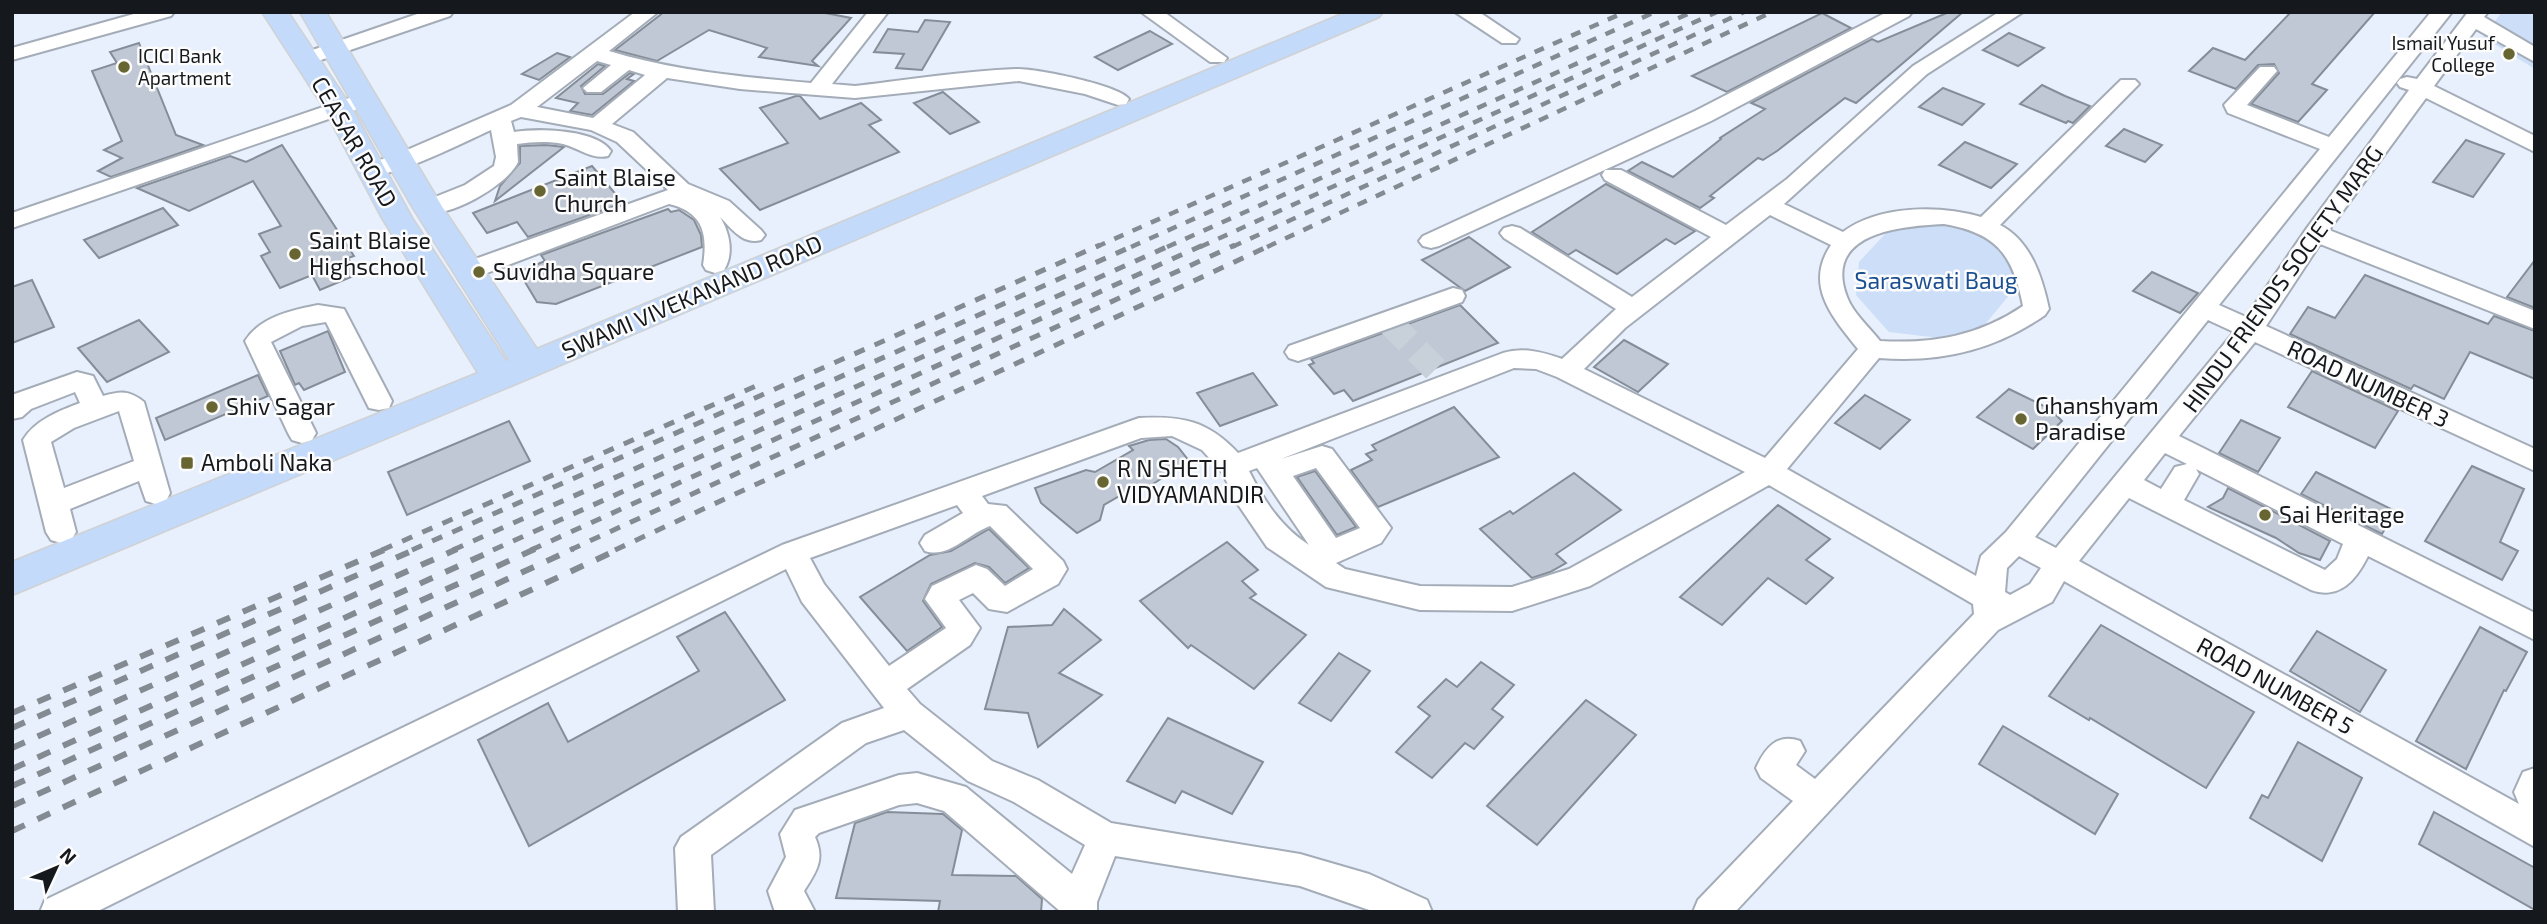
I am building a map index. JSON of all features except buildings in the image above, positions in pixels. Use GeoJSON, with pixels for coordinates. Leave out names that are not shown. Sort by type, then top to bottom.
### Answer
{"type":"FeatureCollection","features":[{"type":"Feature","properties":{"kind":"main road","name":"CEASAR ROAD"},"geometry":{"type":"LineString","coordinates":[[275,12],[305,58],[401,160],[428,208],[470,270],[509,361]]}},
{"type":"Feature","properties":{"kind":"main road","name":"CEASAR ROAD"},"geometry":{"type":"LineString","coordinates":[[313,12],[334,49],[372,170],[397,218],[509,361]]}},
{"type":"Feature","properties":{"kind":"main road","name":"SWAMI VIVEKANAND ROAD"},"geometry":{"type":"LineString","coordinates":[[12,579],[767,246],[1328,12]]}},
{"type":"Feature","properties":{"kind":"main road","name":"SWAMI VIVEKANAND ROAD"},"geometry":{"type":"LineString","coordinates":[[12,552],[57,518],[152,480],[302,433],[379,401],[509,361],[715,265],[1370,12]]}},
{"type":"Feature","properties":{"kind":"street"},"geometry":{"type":"LineString","coordinates":[[12,54],[164,12]]}},
{"type":"Feature","properties":{"kind":"street"},"geometry":{"type":"LineString","coordinates":[[305,58],[443,12]]}},
{"type":"Feature","properties":{"kind":"street"},"geometry":{"type":"LineString","coordinates":[[428,208],[481,186],[500,174],[507,165],[520,116],[592,53],[648,12]]}},
{"type":"Feature","properties":{"kind":"street"},"geometry":{"type":"LineString","coordinates":[[817,90],[878,12]]}},
{"type":"Feature","properties":{"kind":"street"},"geometry":{"type":"LineString","coordinates":[[1151,12],[1217,58]]}},
{"type":"Feature","properties":{"kind":"street"},"geometry":{"type":"LineString","coordinates":[[1465,12],[1509,39]]}},
{"type":"Feature","properties":{"kind":"street"},"geometry":{"type":"LineString","coordinates":[[1431,241],[1703,116],[1902,12]]}},
{"type":"Feature","properties":{"kind":"street"},"geometry":{"type":"LineString","coordinates":[[1566,371],[1587,348],[1634,309],[1795,184],[1920,70],[2012,12]]}},
{"type":"Feature","properties":{"kind":"street","name":"HINDU FRIENDS SOCIETY MARG"},"geometry":{"type":"LineString","coordinates":[[1996,610],[1992,564],[2016,540],[2442,12]]}},
{"type":"Feature","properties":{"kind":"street"},"geometry":{"type":"LineString","coordinates":[[2476,15],[2535,56]]}},
{"type":"Feature","properties":{"kind":"street","name":"HINDU FRIENDS SOCIETY MARG"},"geometry":{"type":"LineString","coordinates":[[1711,912],[1996,610],[2041,593],[2059,565],[2250,330],[2315,233],[2476,15]]}},
{"type":"Feature","properties":{"kind":"street"},"geometry":{"type":"LineString","coordinates":[[592,53],[621,67],[657,76],[817,90],[855,92],[1020,75],[1090,89],[1118,99]]}},
{"type":"Feature","properties":{"kind":"street"},"geometry":{"type":"LineString","coordinates":[[520,116],[568,85],[589,88],[621,67]]}},
{"type":"Feature","properties":{"kind":"street"},"geometry":{"type":"LineString","coordinates":[[2267,71],[2235,105],[2236,108],[2332,146]]}},
{"type":"Feature","properties":{"kind":"street"},"geometry":{"type":"LineString","coordinates":[[597,125],[657,76]]}},
{"type":"Feature","properties":{"kind":"street"},"geometry":{"type":"LineString","coordinates":[[2388,77],[2423,88],[2535,145]]}},
{"type":"Feature","properties":{"kind":"street"},"geometry":{"type":"LineString","coordinates":[[1987,225],[2128,84]]}},
{"type":"Feature","properties":{"kind":"street"},"geometry":{"type":"LineString","coordinates":[[12,221],[351,104]]}},
{"type":"Feature","properties":{"kind":"street"},"geometry":{"type":"LineString","coordinates":[[372,170],[520,116],[570,107]]}},
{"type":"Feature","properties":{"kind":"street"},"geometry":{"type":"LineString","coordinates":[[520,116],[597,125],[625,137],[680,189],[721,206],[767,246]]}},
{"type":"Feature","properties":{"kind":"street"},"geometry":{"type":"LineString","coordinates":[[520,116],[540,134],[559,135],[600,151]]}},
{"type":"Feature","properties":{"kind":"street"},"geometry":{"type":"LineString","coordinates":[[1613,175],[1728,236]]}},
{"type":"Feature","properties":{"kind":"street"},"geometry":{"type":"LineString","coordinates":[[470,270],[667,197],[687,201],[709,219],[718,240],[715,265]]}},
{"type":"Feature","properties":{"kind":"street"},"geometry":{"type":"LineString","coordinates":[[1768,205],[1846,243]]}},
{"type":"Feature","properties":{"kind":"street"},"geometry":{"type":"LineString","coordinates":[[1944,216],[1987,225],[2006,237],[2031,280],[2036,309],[2015,326],[1987,340],[1919,351],[1872,349],[1834,298],[1829,276],[1836,253],[1846,243],[1872,225],[1906,218],[1944,216]]}},
{"type":"Feature","properties":{"kind":"street"},"geometry":{"type":"LineString","coordinates":[[1512,233],[1634,309]]}},
{"type":"Feature","properties":{"kind":"street"},"geometry":{"type":"LineString","coordinates":[[2315,233],[2535,321]]}},
{"type":"Feature","properties":{"kind":"street"},"geometry":{"type":"LineString","coordinates":[[1298,352],[1453,296]]}},
{"type":"Feature","properties":{"kind":"street","name":"ROAD NUMBER 3"},"geometry":{"type":"LineString","coordinates":[[2202,307],[2535,461]]}},
{"type":"Feature","properties":{"kind":"street"},"geometry":{"type":"LineString","coordinates":[[302,433],[258,341],[266,332],[315,313],[331,312],[379,401]]}},
{"type":"Feature","properties":{"kind":"street"},"geometry":{"type":"LineString","coordinates":[[1269,463],[1320,557],[1338,579],[1420,598],[1512,599],[1579,578],[1769,472],[1872,349]]}},
{"type":"Feature","properties":{"kind":"street"},"geometry":{"type":"LineString","coordinates":[[72,359],[87,373],[90,379],[85,383]]}},
{"type":"Feature","properties":{"kind":"street"},"geometry":{"type":"LineString","coordinates":[[1347,407],[1440,374],[1512,359],[1539,360],[1769,472],[1996,610]]}},
{"type":"Feature","properties":{"kind":"street"},"geometry":{"type":"LineString","coordinates":[[1269,463],[1440,374]]}},
{"type":"Feature","properties":{"kind":"street"},"geometry":{"type":"LineString","coordinates":[[37,440],[24,440],[12,410],[32,397],[76,381],[85,383]]}},
{"type":"Feature","properties":{"kind":"street"},"geometry":{"type":"LineString","coordinates":[[85,383],[96,409]]}},
{"type":"Feature","properties":{"kind":"street"},"geometry":{"type":"LineString","coordinates":[[57,518],[37,440],[43,431],[96,409],[124,400],[134,409],[152,480]]}},
{"type":"Feature","properties":{"kind":"street"},"geometry":{"type":"LineString","coordinates":[[58,912],[792,553],[1139,428],[1175,426],[1212,443],[1233,466],[1247,495],[1277,539],[1320,557],[1371,535],[1376,528],[1322,456],[1233,466]]}},
{"type":"Feature","properties":{"kind":"street"},"geometry":{"type":"LineString","coordinates":[[2163,440],[2535,626]]}},
{"type":"Feature","properties":{"kind":"street"},"geometry":{"type":"LineString","coordinates":[[2167,504],[2185,474]]}},
{"type":"Feature","properties":{"kind":"street"},"geometry":{"type":"LineString","coordinates":[[2126,484],[2322,582],[2331,582],[2343,574],[2361,538]]}},
{"type":"Feature","properties":{"kind":"street"},"geometry":{"type":"LineString","coordinates":[[963,491],[981,516]]}},
{"type":"Feature","properties":{"kind":"street"},"geometry":{"type":"LineString","coordinates":[[886,686],[959,636],[964,628],[940,600],[943,595],[976,577],[1000,600],[1007,600],[1047,576],[1052,569],[996,514],[981,516],[935,543]]}},
{"type":"Feature","properties":{"kind":"street","name":"ROAD NUMBER 5"},"geometry":{"type":"LineString","coordinates":[[2016,540],[2535,831]]}},
{"type":"Feature","properties":{"kind":"street"},"geometry":{"type":"LineString","coordinates":[[792,553],[813,593],[908,714],[980,771],[1026,791],[1105,838],[1300,870],[1369,891],[1414,912]]}},
{"type":"Feature","properties":{"kind":"street"},"geometry":{"type":"LineString","coordinates":[[696,912],[693,848],[854,733],[908,714]]}},
{"type":"Feature","properties":{"kind":"street"},"geometry":{"type":"LineString","coordinates":[[1773,768],[1817,799]]}},
{"type":"Feature","properties":{"kind":"street"},"geometry":{"type":"LineString","coordinates":[[954,798],[980,771]]}},
{"type":"Feature","properties":{"kind":"street"},"geometry":{"type":"LineString","coordinates":[[2535,783],[2531,792],[2535,802]]}},
{"type":"Feature","properties":{"kind":"street"},"geometry":{"type":"LineString","coordinates":[[797,912],[787,899],[787,883],[804,858],[796,832],[807,821],[899,790],[916,788],[954,798],[1079,907],[1105,838]]}},
{"type":"Feature","properties":{"kind":"green space"},"geometry":{"type":"Polygon","coordinates":[[[2502,12],[2535,12],[2535,69],[2483,37],[2502,12]]]}},
{"type":"Feature","properties":{"kind":"green space","name":"Saraswati Baug"},"geometry":{"type":"Polygon","coordinates":[[[1940,224],[1992,241],[2007,258],[2015,288],[1982,328],[1948,339],[1889,332],[1856,295],[1859,262],[1887,232],[1940,224]]]}},
{"type":"Feature","properties":{"kind":"tunnel"},"geometry":{"type":"LineString","coordinates":[[1390,323],[1436,370]]}},
{"type":"Feature","properties":{"kind":"railway"},"geometry":{"type":"LineString","coordinates":[[1096,247],[1625,12]]}},
{"type":"Feature","properties":{"kind":"railway"},"geometry":{"type":"LineString","coordinates":[[1131,247],[1655,12]]}},
{"type":"Feature","properties":{"kind":"railway"},"geometry":{"type":"LineString","coordinates":[[1167,247],[1692,12]]}},
{"type":"Feature","properties":{"kind":"railway"},"geometry":{"type":"LineString","coordinates":[[1200,247],[1717,12]]}},
{"type":"Feature","properties":{"kind":"railway"},"geometry":{"type":"LineString","coordinates":[[1232,247],[1744,12]]}},
{"type":"Feature","properties":{"kind":"railway"},"geometry":{"type":"LineString","coordinates":[[1267,247],[1772,12]]}},
{"type":"Feature","properties":{"kind":"railway"},"geometry":{"type":"LineString","coordinates":[[412,550],[1100,245]]}},
{"type":"Feature","properties":{"kind":"railway"},"geometry":{"type":"LineString","coordinates":[[453,550],[1135,245]]}},
{"type":"Feature","properties":{"kind":"railway"},"geometry":{"type":"LineString","coordinates":[[493,550],[1171,245]]}},
{"type":"Feature","properties":{"kind":"railway"},"geometry":{"type":"LineString","coordinates":[[531,550],[1203,245]]}},
{"type":"Feature","properties":{"kind":"railway"},"geometry":{"type":"LineString","coordinates":[[570,550],[1235,245]]}},
{"type":"Feature","properties":{"kind":"railway"},"geometry":{"type":"LineString","coordinates":[[615,550],[1271,245]]}},
{"type":"Feature","properties":{"kind":"railway"},"geometry":{"type":"LineString","coordinates":[[382,550],[756,386]]}},
{"type":"Feature","properties":{"kind":"railway"},"geometry":{"type":"LineString","coordinates":[[12,713],[386,549]]}},
{"type":"Feature","properties":{"kind":"railway"},"geometry":{"type":"LineString","coordinates":[[12,728],[416,549]]}},
{"type":"Feature","properties":{"kind":"railway"},"geometry":{"type":"LineString","coordinates":[[12,748],[457,549]]}},
{"type":"Feature","properties":{"kind":"railway"},"geometry":{"type":"LineString","coordinates":[[12,769],[496,549]]}},
{"type":"Feature","properties":{"kind":"railway"},"geometry":{"type":"LineString","coordinates":[[12,786],[535,549]]}},
{"type":"Feature","properties":{"kind":"railway"},"geometry":{"type":"LineString","coordinates":[[12,806],[573,549]]}},
{"type":"Feature","properties":{"kind":"railway"},"geometry":{"type":"LineString","coordinates":[[12,831],[619,549]]}},
{"type":"Feature","properties":{"kind":"place","name":"Ismail Yusuf College"},"geometry":{"type":"Point","coordinates":[2509,54]}},
{"type":"Feature","properties":{"kind":"place","name":"ICICI Bank Apartment"},"geometry":{"type":"Point","coordinates":[124,67]}},
{"type":"Feature","properties":{"kind":"place","name":"Saint Blaise Church"},"geometry":{"type":"Point","coordinates":[540,191]}},
{"type":"Feature","properties":{"kind":"place","name":"Saint Blaise Highschool"},"geometry":{"type":"Point","coordinates":[295,254]}},
{"type":"Feature","properties":{"kind":"place","name":"Suvidha Square"},"geometry":{"type":"Point","coordinates":[479,272]}},
{"type":"Feature","properties":{"kind":"place","name":"Shiv Sagar"},"geometry":{"type":"Point","coordinates":[212,407]}},
{"type":"Feature","properties":{"kind":"place","name":"Ghanshyam Paradise"},"geometry":{"type":"Point","coordinates":[2021,419]}},
{"type":"Feature","properties":{"kind":"place","name":"Amboli Naka"},"geometry":{"type":"Point","coordinates":[187,463]}},
{"type":"Feature","properties":{"kind":"place","name":"R N SHETH VIDYAMANDIR"},"geometry":{"type":"Point","coordinates":[1103,482]}},
{"type":"Feature","properties":{"kind":"place","name":"Sai Heritage"},"geometry":{"type":"Point","coordinates":[2265,515]}}]}
